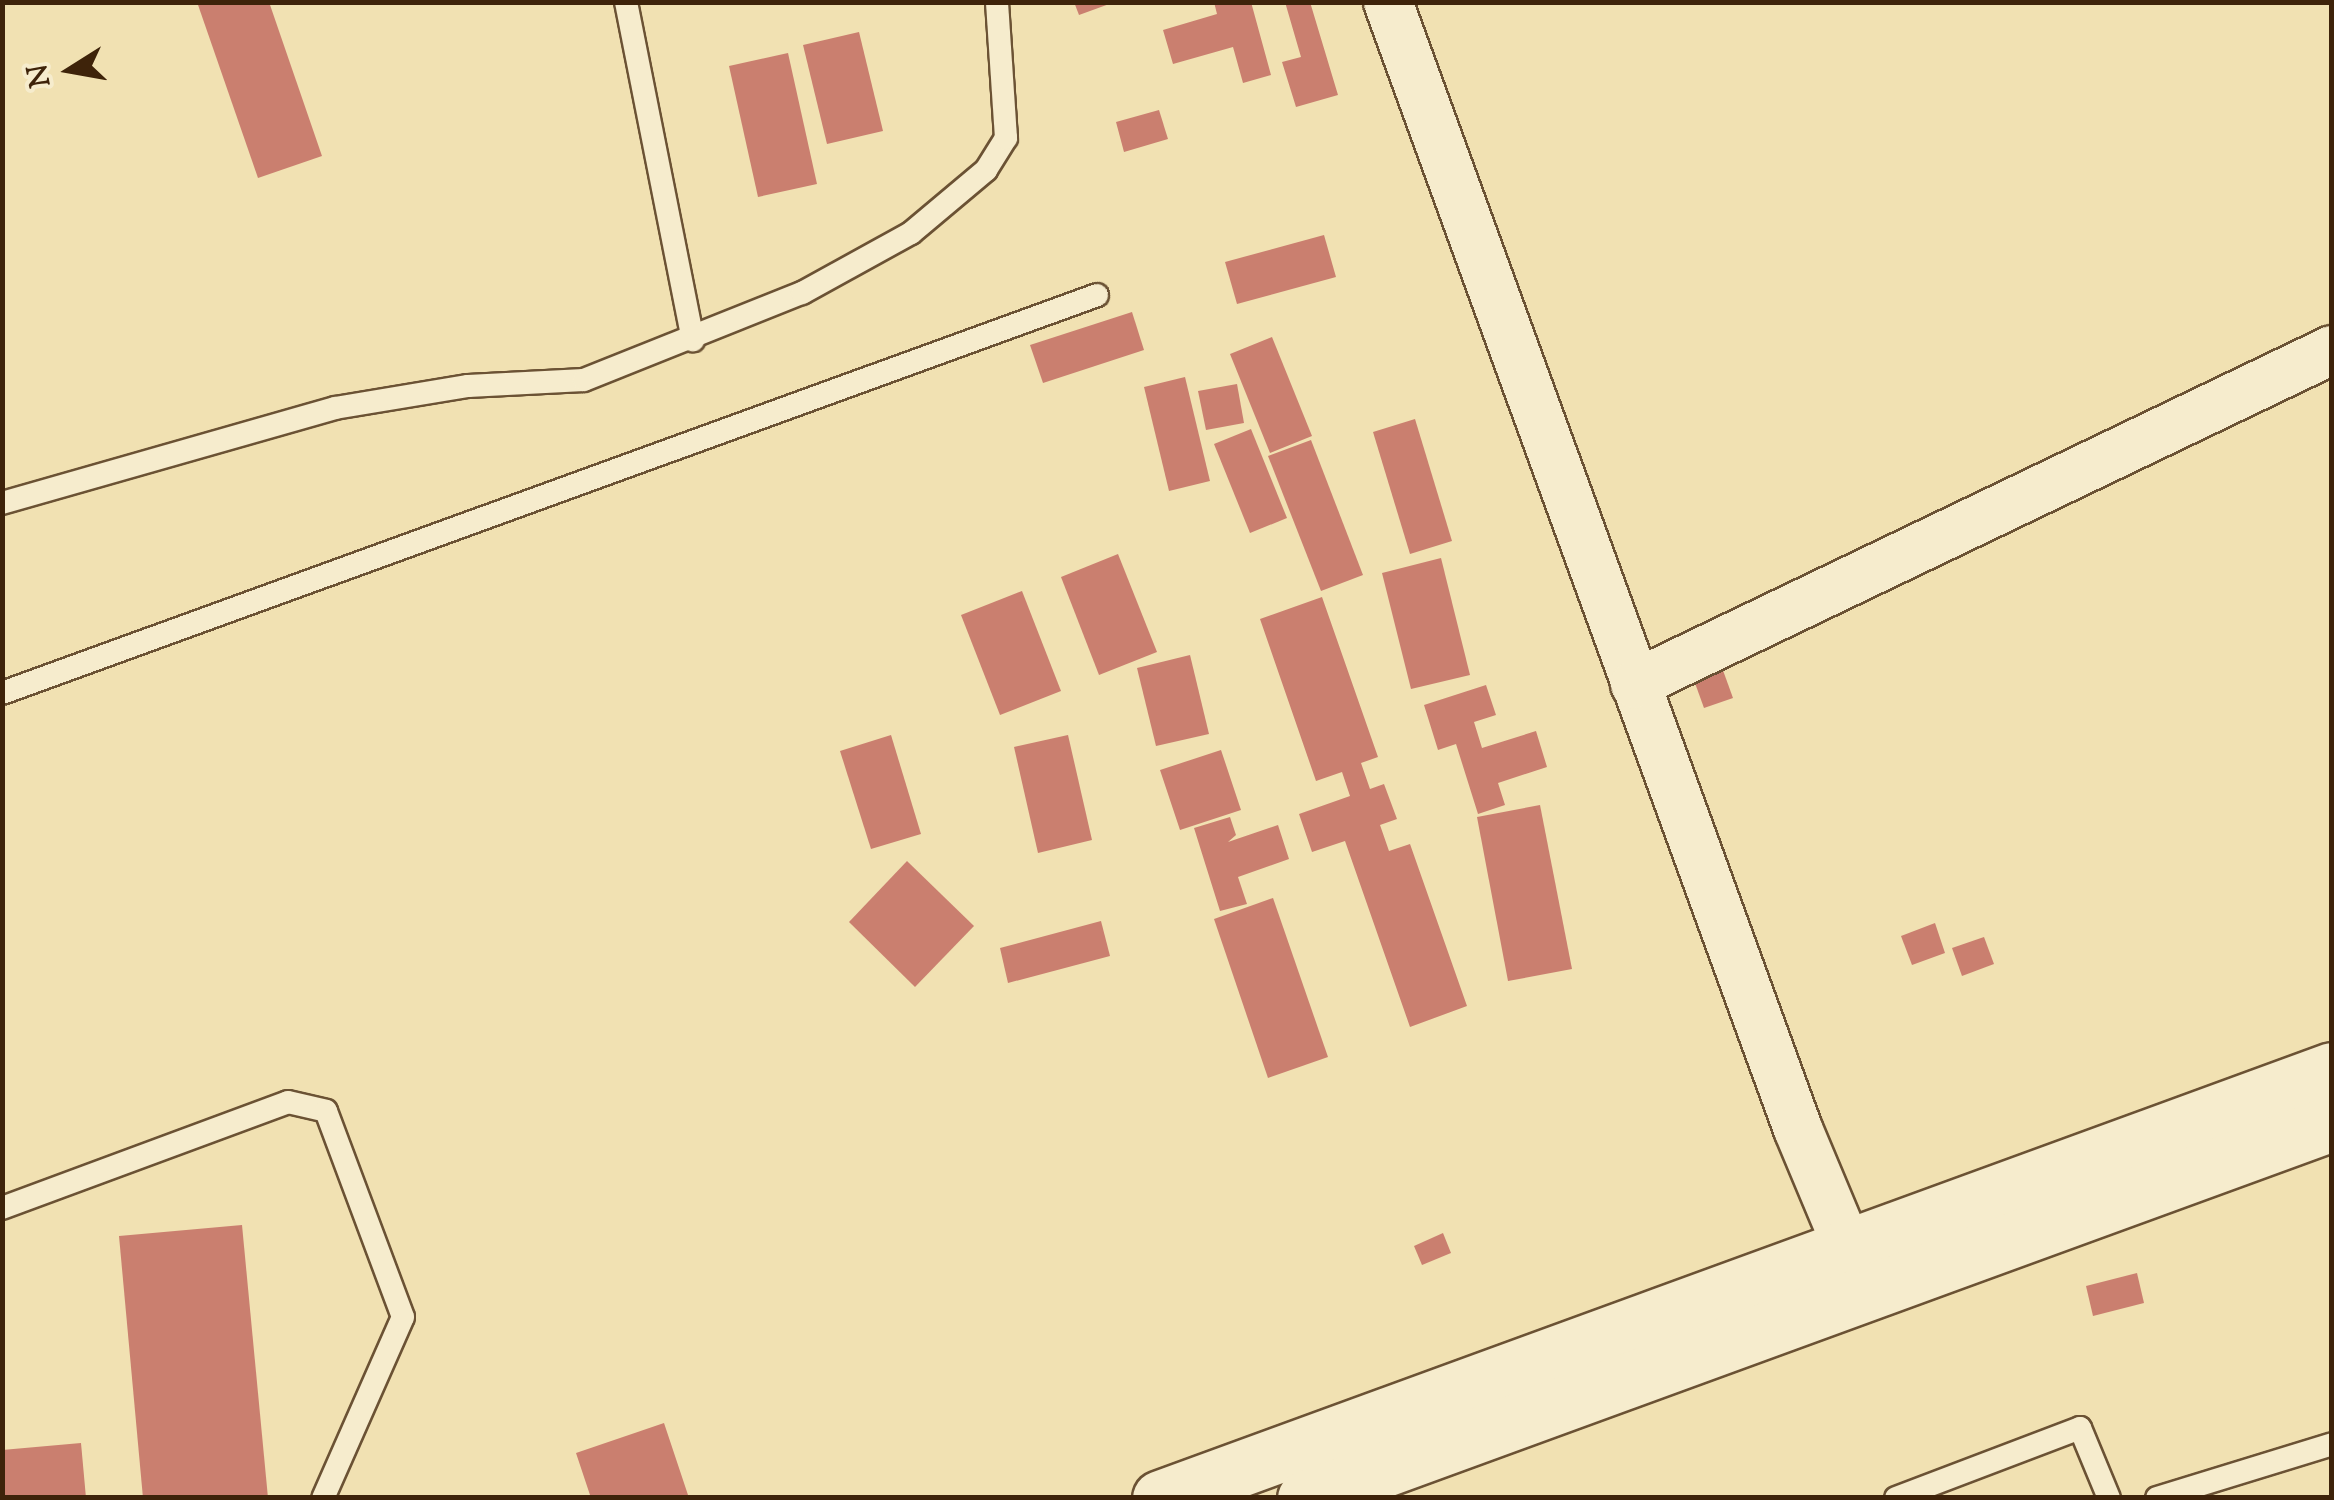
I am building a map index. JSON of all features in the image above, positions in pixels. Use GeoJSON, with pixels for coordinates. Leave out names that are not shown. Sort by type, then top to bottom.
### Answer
{"type":"FeatureCollection","features":[{"type":"Feature","properties":{"kind":"street"},"geometry":{"type":"LineString","coordinates":[[1388,2],[1636,684],[1846,1244]]}},
{"type":"Feature","properties":{"kind":"street"},"geometry":{"type":"LineString","coordinates":[[1636,684],[2332,350]]}},
{"type":"Feature","properties":{"kind":"street"},"geometry":{"type":"LineString","coordinates":[[1160,1498],[1846,1244],[2332,1070]]}},
{"type":"Feature","properties":{"kind":"street"},"geometry":{"type":"LineString","coordinates":[[1305,1498],[2332,1122]]}},
{"type":"Feature","properties":{"kind":"lane"},"geometry":{"type":"LineString","coordinates":[[626,2],[693,340]]}},
{"type":"Feature","properties":{"kind":"lane"},"geometry":{"type":"LineString","coordinates":[[2,503],[335,408],[468,386],[584,380],[693,340],[802,292],[911,233],[986,170],[1006,138],[996,2]]}},
{"type":"Feature","properties":{"kind":"lane"},"geometry":{"type":"LineString","coordinates":[[2,693],[1097,296]]}},
{"type":"Feature","properties":{"kind":"lane"},"geometry":{"type":"LineString","coordinates":[[2,1208],[288,1102],[326,1111],[403,1317],[322,1498]]}},
{"type":"Feature","properties":{"kind":"lane"},"geometry":{"type":"LineString","coordinates":[[1896,1498],[2080,1428],[2109,1498]]}},
{"type":"Feature","properties":{"kind":"lane"},"geometry":{"type":"LineString","coordinates":[[2157,1498],[2332,1444]]}},
{"type":"Feature","properties":{"kind":"building"},"geometry":{"type":"Polygon","coordinates":[[[197,2],[269,2],[322,156],[258,178],[197,2]]]}},
{"type":"Feature","properties":{"kind":"building"},"geometry":{"type":"Polygon","coordinates":[[[1074,2],[1112,2],[1112,3],[1079,15],[1074,2]]]}},
{"type":"Feature","properties":{"kind":"building"},"geometry":{"type":"Polygon","coordinates":[[[1214,2],[1251,2],[1271,75],[1243,83],[1233,47],[1173,64],[1163,30],[1217,14],[1214,2]]]}},
{"type":"Feature","properties":{"kind":"building"},"geometry":{"type":"Polygon","coordinates":[[[1285,2],[1310,2],[1338,95],[1296,107],[1282,62],[1301,57],[1285,2]]]}},
{"type":"Feature","properties":{"kind":"building"},"geometry":{"type":"Polygon","coordinates":[[[859,32],[883,131],[827,144],[803,45],[859,32]]]}},
{"type":"Feature","properties":{"kind":"building"},"geometry":{"type":"Polygon","coordinates":[[[788,53],[817,184],[758,197],[729,66],[788,53]]]}},
{"type":"Feature","properties":{"kind":"building"},"geometry":{"type":"Polygon","coordinates":[[[1159,110],[1168,139],[1124,152],[1116,122],[1159,110]]]}},
{"type":"Feature","properties":{"kind":"building"},"geometry":{"type":"Polygon","coordinates":[[[1324,235],[1336,277],[1237,304],[1225,262],[1324,235]]]}},
{"type":"Feature","properties":{"kind":"building"},"geometry":{"type":"Polygon","coordinates":[[[1132,312],[1144,350],[1043,383],[1030,345],[1132,312]]]}},
{"type":"Feature","properties":{"kind":"building"},"geometry":{"type":"Polygon","coordinates":[[[1272,337],[1312,436],[1270,453],[1230,354],[1272,337]]]}},
{"type":"Feature","properties":{"kind":"building"},"geometry":{"type":"Polygon","coordinates":[[[1185,377],[1210,481],[1169,491],[1144,387],[1185,377]]]}},
{"type":"Feature","properties":{"kind":"building"},"geometry":{"type":"Polygon","coordinates":[[[1237,384],[1244,423],[1206,430],[1198,391],[1237,384]]]}},
{"type":"Feature","properties":{"kind":"building"},"geometry":{"type":"Polygon","coordinates":[[[1415,419],[1452,541],[1410,554],[1373,432],[1415,419]]]}},
{"type":"Feature","properties":{"kind":"building"},"geometry":{"type":"Polygon","coordinates":[[[1251,429],[1287,518],[1250,533],[1214,444],[1251,429]]]}},
{"type":"Feature","properties":{"kind":"building"},"geometry":{"type":"Polygon","coordinates":[[[1311,440],[1363,575],[1321,591],[1268,456],[1311,440]]]}},
{"type":"Feature","properties":{"kind":"building"},"geometry":{"type":"Polygon","coordinates":[[[1118,554],[1157,652],[1099,675],[1061,577],[1118,554]]]}},
{"type":"Feature","properties":{"kind":"building"},"geometry":{"type":"Polygon","coordinates":[[[1441,558],[1470,675],[1411,689],[1382,573],[1441,558]]]}},
{"type":"Feature","properties":{"kind":"building"},"geometry":{"type":"Polygon","coordinates":[[[1022,591],[1061,691],[1000,715],[961,615],[1022,591]]]}},
{"type":"Feature","properties":{"kind":"building"},"geometry":{"type":"Polygon","coordinates":[[[1322,597],[1378,757],[1361,763],[1370,789],[1384,784],[1397,819],[1380,825],[1389,851],[1410,844],[1467,1006],[1410,1027],[1345,841],[1312,852],[1299,814],[1350,796],[1342,772],[1316,781],[1260,619],[1322,597]]]}},
{"type":"Feature","properties":{"kind":"building"},"geometry":{"type":"Polygon","coordinates":[[[1716,651],[1733,698],[1704,708],[1687,661],[1716,651]]]}},
{"type":"Feature","properties":{"kind":"building"},"geometry":{"type":"Polygon","coordinates":[[[1190,655],[1209,734],[1156,746],[1137,668],[1190,655]]]}},
{"type":"Feature","properties":{"kind":"building"},"geometry":{"type":"Polygon","coordinates":[[[1486,685],[1496,715],[1474,722],[1482,748],[1536,731],[1547,767],[1498,783],[1505,805],[1478,814],[1456,744],[1438,750],[1424,705],[1486,685]]]}},
{"type":"Feature","properties":{"kind":"building"},"geometry":{"type":"Polygon","coordinates":[[[891,735],[921,834],[871,849],[840,751],[891,735]]]}},
{"type":"Feature","properties":{"kind":"building"},"geometry":{"type":"Polygon","coordinates":[[[1068,735],[1092,840],[1038,853],[1014,747],[1068,735]]]}},
{"type":"Feature","properties":{"kind":"building"},"geometry":{"type":"Polygon","coordinates":[[[1221,750],[1241,810],[1180,830],[1160,770],[1221,750]]]}},
{"type":"Feature","properties":{"kind":"building"},"geometry":{"type":"Polygon","coordinates":[[[1540,805],[1572,969],[1508,981],[1477,817],[1540,805]]]}},
{"type":"Feature","properties":{"kind":"building"},"geometry":{"type":"Polygon","coordinates":[[[1230,817],[1236,835],[1228,842],[1278,825],[1289,859],[1238,877],[1247,904],[1220,911],[1194,828],[1230,817]]]}},
{"type":"Feature","properties":{"kind":"building"},"geometry":{"type":"Polygon","coordinates":[[[907,861],[974,926],[915,987],[849,922],[907,861]]]}},
{"type":"Feature","properties":{"kind":"building"},"geometry":{"type":"Polygon","coordinates":[[[1273,898],[1328,1057],[1268,1078],[1214,919],[1273,898]]]}},
{"type":"Feature","properties":{"kind":"building"},"geometry":{"type":"Polygon","coordinates":[[[1101,921],[1110,956],[1008,983],[1000,948],[1101,921]]]}},
{"type":"Feature","properties":{"kind":"building"},"geometry":{"type":"Polygon","coordinates":[[[1935,923],[1945,953],[1912,965],[1901,936],[1935,923]]]}},
{"type":"Feature","properties":{"kind":"building"},"geometry":{"type":"Polygon","coordinates":[[[1984,937],[1994,964],[1962,976],[1952,948],[1984,937]]]}},
{"type":"Feature","properties":{"kind":"building"},"geometry":{"type":"Polygon","coordinates":[[[242,1225],[268,1498],[143,1498],[119,1236],[242,1225]]]}},
{"type":"Feature","properties":{"kind":"building"},"geometry":{"type":"Polygon","coordinates":[[[1443,1233],[1451,1253],[1422,1265],[1414,1246],[1443,1233]]]}},
{"type":"Feature","properties":{"kind":"building"},"geometry":{"type":"Polygon","coordinates":[[[2137,1273],[2144,1303],[2093,1316],[2086,1286],[2137,1273]]]}},
{"type":"Feature","properties":{"kind":"building"},"geometry":{"type":"Polygon","coordinates":[[[664,1423],[689,1498],[591,1498],[576,1453],[664,1423]]]}},
{"type":"Feature","properties":{"kind":"building"},"geometry":{"type":"Polygon","coordinates":[[[81,1443],[86,1498],[2,1498],[2,1450],[81,1443]]]}}]}
